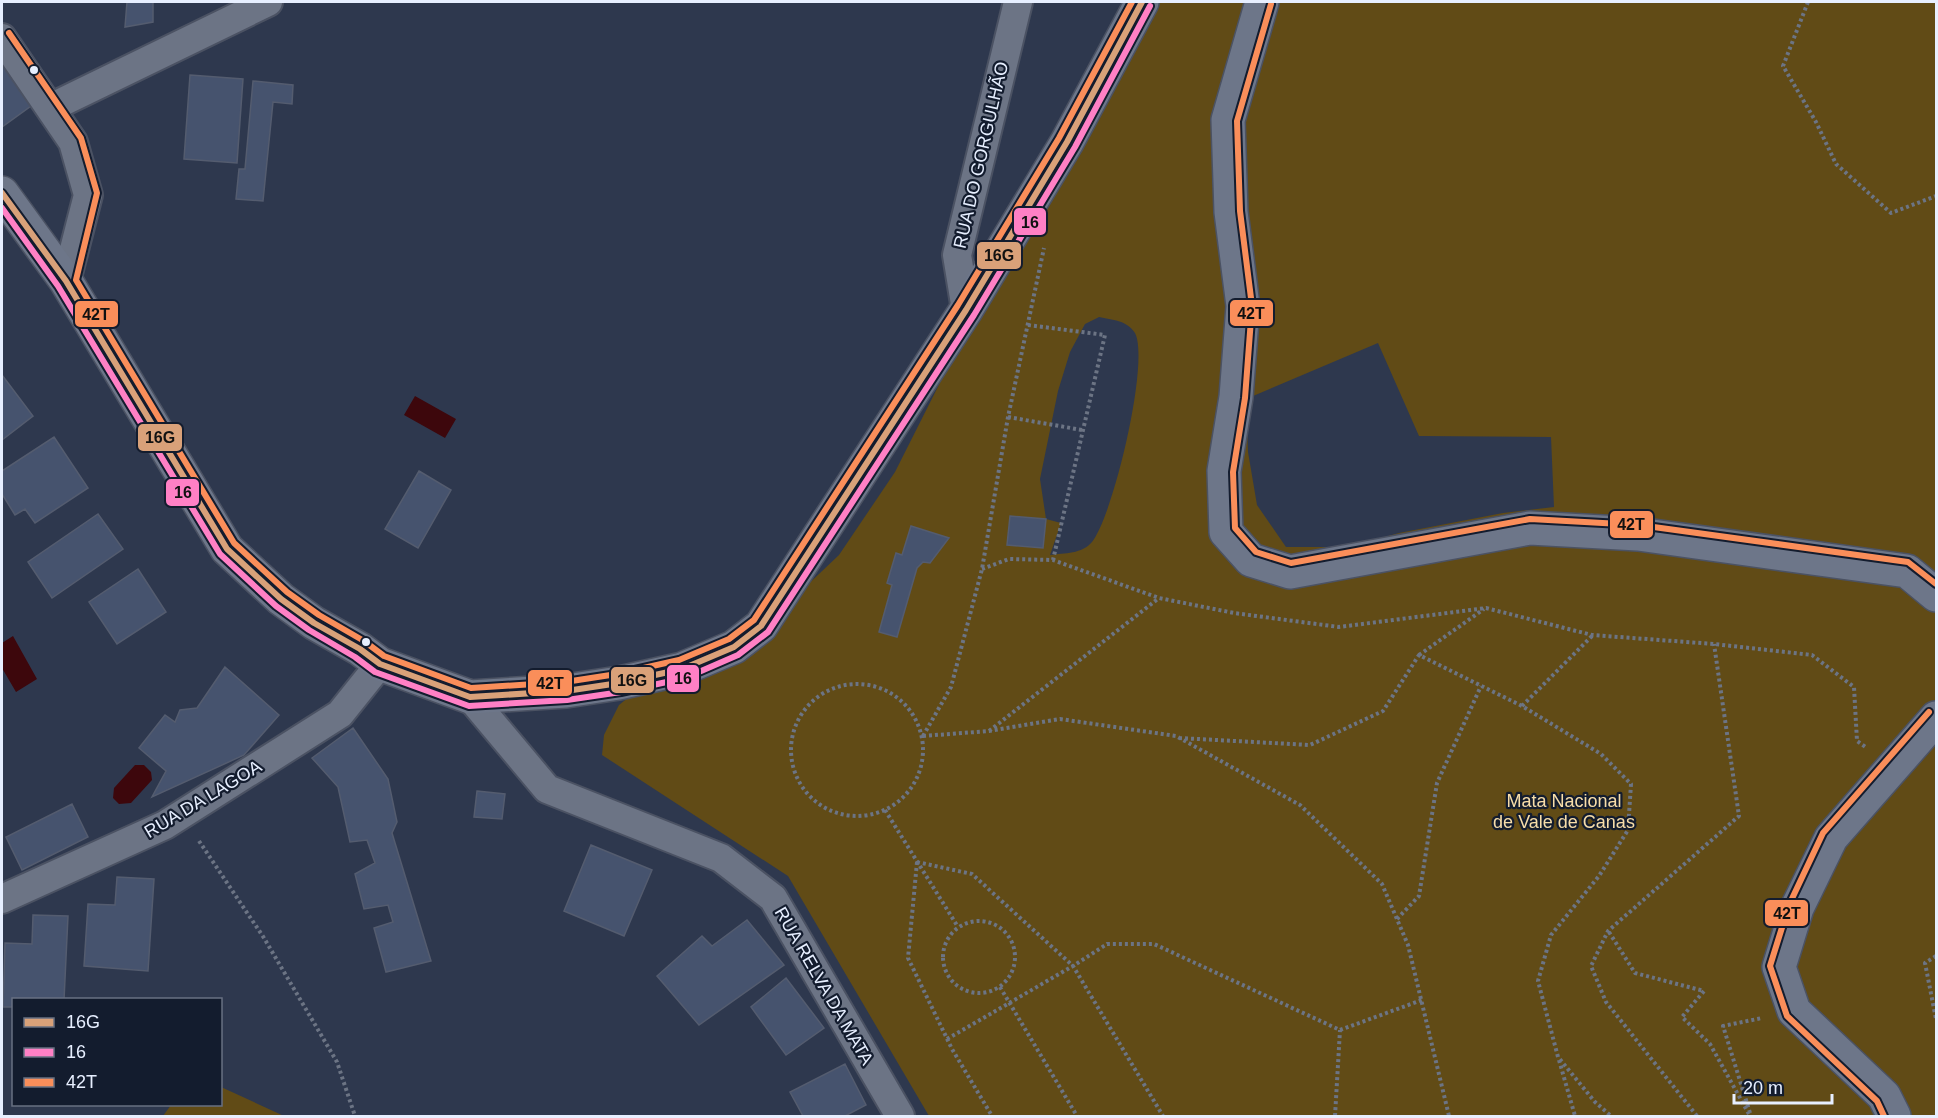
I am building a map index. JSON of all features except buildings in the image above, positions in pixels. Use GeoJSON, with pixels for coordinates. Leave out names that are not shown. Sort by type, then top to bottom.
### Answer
{"type":"FeatureCollection","features":[{"type":"Feature","properties":{"kind":"street"},"geometry":{"type":"LineString","coordinates":[[50,108],[268,2]]}},
{"type":"Feature","properties":{"kind":"street","name":"RUA DO GORGULHÃO"},"geometry":{"type":"LineString","coordinates":[[966,310],[957,255],[1018,2]]}},
{"type":"Feature","properties":{"kind":"street"},"geometry":{"type":"LineString","coordinates":[[2,193],[66,281],[227,549],[281,599],[314,623],[360,649],[380,664],[470,697],[566,692],[682,669],[734,647],[761,626],[966,310],[1068,142],[1142,2]]}},
{"type":"Feature","properties":{"kind":"street"},"geometry":{"type":"LineString","coordinates":[[1262,2],[1228,120],[1231,212],[1243,306],[1236,397],[1224,471],[1226,532],[1251,560],[1290,572],[1530,528],[1638,534],[1907,571],[1936,595]]}},
{"type":"Feature","properties":{"kind":"street"},"geometry":{"type":"LineString","coordinates":[[2,38],[73,142],[88,195],[66,281]]}},
{"type":"Feature","properties":{"kind":"street","name":"RUA DA LAGOA"},"geometry":{"type":"LineString","coordinates":[[2,899],[165,825],[182,815],[340,714],[380,664]]}},
{"type":"Feature","properties":{"kind":"street","name":"RUA RELVA DA MATA"},"geometry":{"type":"LineString","coordinates":[[470,697],[547,789],[721,858],[773,898],[900,1116]]}},
{"type":"Feature","properties":{"kind":"street"},"geometry":{"type":"LineString","coordinates":[[1894,1116],[1884,1096],[1794,1011],[1779,967],[1797,908],[1831,838],[1936,718]]}},
{"type":"Feature","properties":{"kind":"path"},"geometry":{"type":"LineString","coordinates":[[1808,2],[1783,66],[1816,122],[1836,164],[1891,213],[1936,196]]}},
{"type":"Feature","properties":{"kind":"path"},"geometry":{"type":"LineString","coordinates":[[923,736],[951,687],[982,569],[1008,417],[1046,239]]}},
{"type":"Feature","properties":{"kind":"path"},"geometry":{"type":"LineString","coordinates":[[1028,325],[1105,335],[1053,560]]}},
{"type":"Feature","properties":{"kind":"path"},"geometry":{"type":"LineString","coordinates":[[1008,417],[1082,430]]}},
{"type":"Feature","properties":{"kind":"path"},"geometry":{"type":"LineString","coordinates":[[982,569],[1009,559],[1053,560],[1159,597],[1234,613],[1339,627],[1486,608],[1592,635],[1714,644],[1812,655],[1854,687],[1857,741],[1895,766]]}},
{"type":"Feature","properties":{"kind":"path"},"geometry":{"type":"LineString","coordinates":[[989,731],[1159,597]]}},
{"type":"Feature","properties":{"kind":"path"},"geometry":{"type":"LineString","coordinates":[[923,736],[989,731],[1060,719],[1179,738],[1310,745],[1383,711],[1419,655],[1486,608]]}},
{"type":"Feature","properties":{"kind":"path"},"geometry":{"type":"LineString","coordinates":[[1522,706],[1592,635]]}},
{"type":"Feature","properties":{"kind":"path"},"geometry":{"type":"LineString","coordinates":[[1697,1116],[1606,1002],[1591,966],[1608,931],[1739,816],[1714,644]]}},
{"type":"Feature","properties":{"kind":"path"},"geometry":{"type":"LineString","coordinates":[[1419,655],[1522,706],[1601,754],[1631,784],[1628,830],[1599,876],[1551,935],[1538,981],[1575,1116]]}},
{"type":"Feature","properties":{"kind":"path"},"geometry":{"type":"LineString","coordinates":[[856,683],[879,686],[899,697],[914,715],[923,736],[924,758],[917,780],[904,798],[885,810],[867,816],[847,816],[828,810],[812,799],[800,784],[791,762],[791,739],[799,717],[813,699],[833,687],[856,683]]}},
{"type":"Feature","properties":{"kind":"path"},"geometry":{"type":"LineString","coordinates":[[1397,919],[1419,896],[1437,783],[1481,686]]}},
{"type":"Feature","properties":{"kind":"path"},"geometry":{"type":"LineString","coordinates":[[1179,738],[1300,805],[1382,884],[1408,945],[1449,1116]]}},
{"type":"Feature","properties":{"kind":"path"},"geometry":{"type":"LineString","coordinates":[[885,810],[958,927]]}},
{"type":"Feature","properties":{"kind":"path"},"geometry":{"type":"LineString","coordinates":[[182,815],[264,938],[337,1062],[355,1116]]}},
{"type":"Feature","properties":{"kind":"path"},"geometry":{"type":"LineString","coordinates":[[917,862],[972,874],[1073,966],[1163,1116]]}},
{"type":"Feature","properties":{"kind":"path"},"geometry":{"type":"LineString","coordinates":[[917,862],[908,958],[947,1039],[992,1116]]}},
{"type":"Feature","properties":{"kind":"path"},"geometry":{"type":"LineString","coordinates":[[977,921],[989,922],[999,927],[1007,935],[1013,945],[1014,967],[1009,978],[1000,987],[990,992],[978,993],[965,991],[954,984],[943,963],[943,950],[948,938],[958,927],[977,921]]}},
{"type":"Feature","properties":{"kind":"path"},"geometry":{"type":"LineString","coordinates":[[1608,931],[1635,973],[1704,991],[1682,1017],[1710,1044],[1751,1116]]}},
{"type":"Feature","properties":{"kind":"path"},"geometry":{"type":"LineString","coordinates":[[947,1039],[1107,944],[1154,944],[1340,1030],[1422,1000]]}},
{"type":"Feature","properties":{"kind":"path"},"geometry":{"type":"LineString","coordinates":[[1936,956],[1925,963],[1936,1019]]}},
{"type":"Feature","properties":{"kind":"path"},"geometry":{"type":"LineString","coordinates":[[1000,987],[1077,1116]]}},
{"type":"Feature","properties":{"kind":"path"},"geometry":{"type":"LineString","coordinates":[[1751,1116],[1723,1026],[1794,1011]]}},
{"type":"Feature","properties":{"kind":"path"},"geometry":{"type":"LineString","coordinates":[[1335,1116],[1340,1030]]}},
{"type":"Feature","properties":{"kind":"path"},"geometry":{"type":"LineString","coordinates":[[1558,1056],[1595,1102],[1611,1116]]}},
{"type":"Feature","properties":{"kind":"green space","name":"Mata Nacional de Vale de Canas"},"geometry":{"type":"Polygon","coordinates":[[[1151,2],[1936,2],[1936,1116],[929,1116],[788,876],[602,755],[604,735],[619,705],[650,680],[801,591],[839,555],[895,472],[964,335],[1151,2]],[[1099,317],[1085,324],[1070,352],[1058,391],[1040,479],[1046,519],[1061,523],[1050,555],[1078,551],[1092,542],[1110,502],[1134,405],[1138,374],[1138,349],[1135,333],[1124,323],[1099,317]],[[1378,343],[1246,399],[1248,452],[1257,505],[1286,547],[1348,547],[1399,533],[1503,513],[1554,507],[1551,437],[1419,436],[1378,343]]]}},
{"type":"Feature","properties":{"kind":"green space"},"geometry":{"type":"Polygon","coordinates":[[[222,1087],[284,1116],[163,1116],[170,1106],[222,1106],[222,1087]]]}},
{"type":"Feature","properties":{"kind":"shaded area"},"geometry":{"type":"Polygon","coordinates":[[[415,396],[456,419],[445,438],[404,415],[415,396]]]}},
{"type":"Feature","properties":{"kind":"shaded area"},"geometry":{"type":"Polygon","coordinates":[[[13,636],[37,679],[16,692],[2,668],[2,643],[13,636]]]}},
{"type":"Feature","properties":{"kind":"shaded area"},"geometry":{"type":"Polygon","coordinates":[[[135,765],[144,765],[151,772],[152,780],[131,803],[119,804],[113,798],[114,788],[135,765]]]}},
{"type":"Feature","properties":{"kind":"transit line","name":"42T"},"geometry":{"type":"LineString","coordinates":[[9,33],[81,138],[97,193],[76,280],[234,543],[287,592],[384,656],[471,688],[565,682],[617,674],[679,660],[729,639],[754,620],[958,305],[1059,138],[1132,2]]}},
{"type":"Feature","properties":{"kind":"transit line","name":"16G"},"geometry":{"type":"LineString","coordinates":[[2,193],[66,281],[227,549],[281,599],[314,623],[360,649],[380,664],[470,697],[566,691],[619,683],[682,669],[734,647],[761,626],[966,310],[1067,142],[1142,2]]}},
{"type":"Feature","properties":{"kind":"transit line","name":"42T"},"geometry":{"type":"LineString","coordinates":[[1271,4],[1237,121],[1240,211],[1252,306],[1245,398],[1233,472],[1235,528],[1256,552],[1291,563],[1530,519],[1639,525],[1908,562],[1936,584]]}},
{"type":"Feature","properties":{"kind":"transit line","name":"16"},"geometry":{"type":"LineString","coordinates":[[2,208],[58,286],[220,554],[276,606],[375,672],[469,706],[567,700],[621,692],[685,678],[738,655],[768,632],[974,315],[1075,147],[1150,6]]}},
{"type":"Feature","properties":{"kind":"transit line","name":"42T"},"geometry":{"type":"LineString","coordinates":[[1884,1116],[1877,1101],[1787,1016],[1770,966],[1789,905],[1823,833],[1929,712]]}}]}
